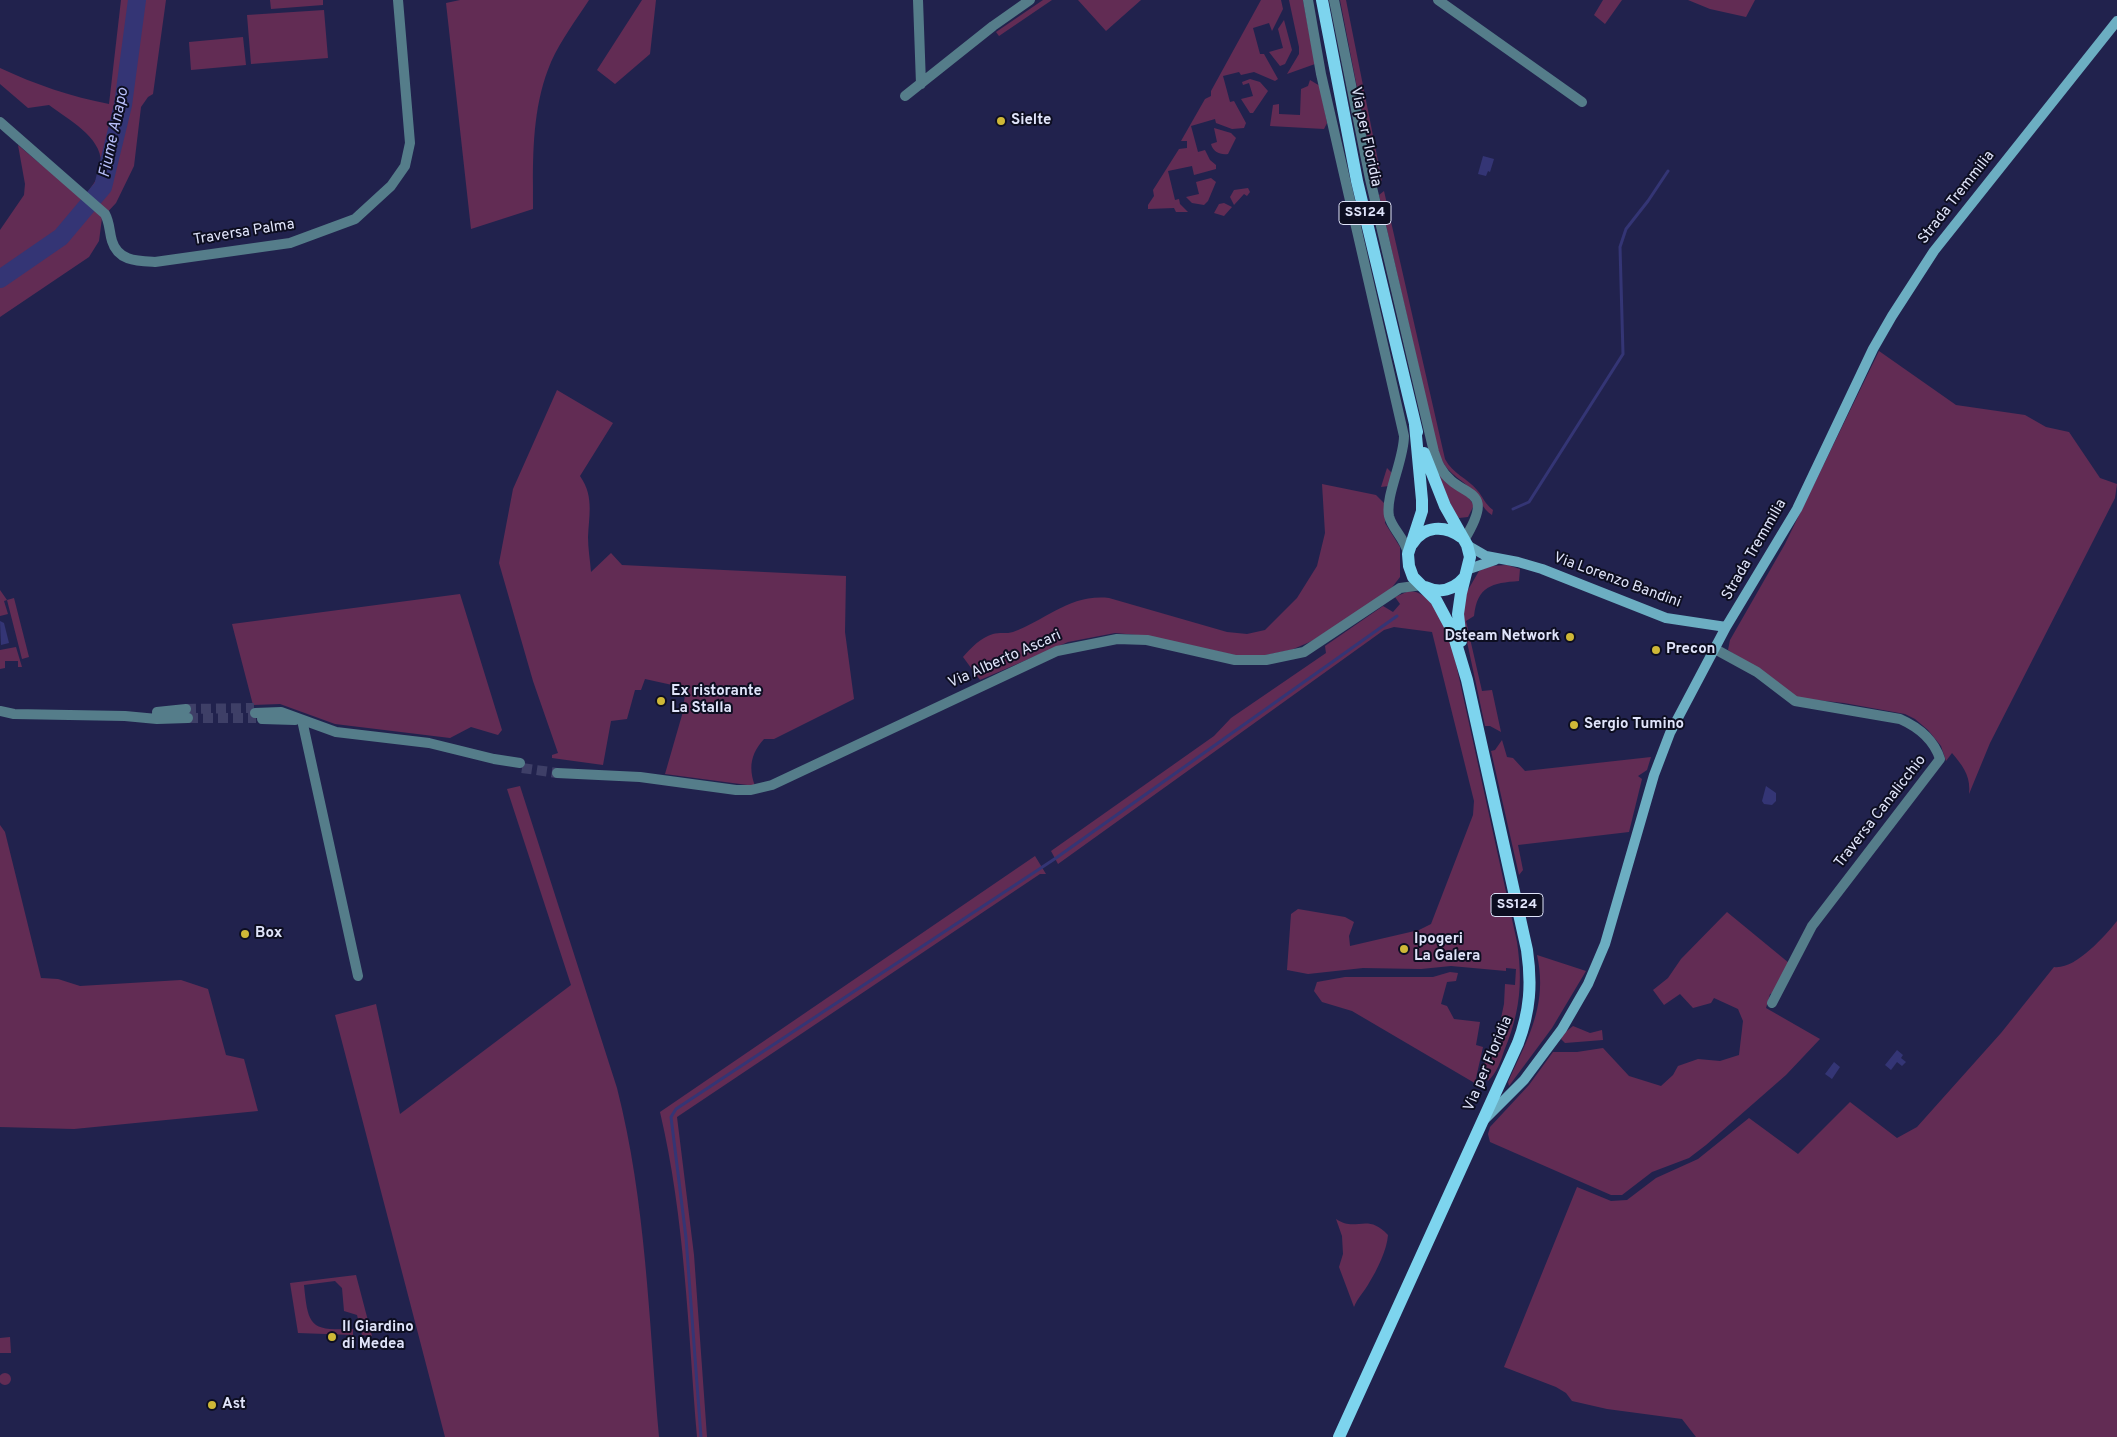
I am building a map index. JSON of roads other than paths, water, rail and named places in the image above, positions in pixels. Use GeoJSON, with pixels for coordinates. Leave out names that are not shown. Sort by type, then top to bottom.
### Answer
{"type":"FeatureCollection","features":[{"type":"Feature","properties":{"kind":"main road","name":"Via per Floridia"},"geometry":{"type":"LineString","coordinates":[[1322,0],[1357,181],[1415,425]]}},
{"type":"Feature","properties":{"kind":"main road","name":"Strada Tremmilia"},"geometry":{"type":"LineString","coordinates":[[1481,1124],[1524,1080],[1562,1029],[1588,984],[1605,944],[1654,775],[1670,733],[1726,627],[1797,509],[1873,349],[1928,259],[2117,22]]}},
{"type":"Feature","properties":{"kind":"main road"},"geometry":{"type":"LineString","coordinates":[[1415,425],[1423,490],[1421,531],[1409,556],[1413,577],[1424,586],[1442,610],[1452,630],[1466,680]]}},
{"type":"Feature","properties":{"kind":"main road"},"geometry":{"type":"LineString","coordinates":[[1415,425],[1438,491],[1464,541],[1470,557],[1458,614],[1466,680]]}},
{"type":"Feature","properties":{"kind":"main road"},"geometry":{"type":"LineString","coordinates":[[1421,531],[1445,528],[1464,541]]}},
{"type":"Feature","properties":{"kind":"main road","name":"Via Lorenzo Bandini"},"geometry":{"type":"LineString","coordinates":[[1464,541],[1486,556],[1542,569],[1666,618],[1726,627]]}},
{"type":"Feature","properties":{"kind":"main road"},"geometry":{"type":"LineString","coordinates":[[1424,586],[1436,591],[1447,590],[1457,585],[1478,564],[1499,559]]}},
{"type":"Feature","properties":{"kind":"main road","name":"Via per Floridia"},"geometry":{"type":"LineString","coordinates":[[1339,1437],[1481,1124],[1523,1028],[1529,1009],[1531,985],[1527,950],[1466,680]]}},
{"type":"Feature","properties":{"kind":"street","name":"Traversa Palma"},"geometry":{"type":"LineString","coordinates":[[0,122],[86,194],[105,214],[110,222],[112,241],[123,257],[155,262],[290,243],[355,219],[391,186],[405,166],[409,154],[398,0]]}},
{"type":"Feature","properties":{"kind":"street"},"geometry":{"type":"LineString","coordinates":[[918,0],[921,84]]}},
{"type":"Feature","properties":{"kind":"street"},"geometry":{"type":"LineString","coordinates":[[905,96],[993,26],[1030,0]]}},
{"type":"Feature","properties":{"kind":"street"},"geometry":{"type":"LineString","coordinates":[[1308,0],[1327,102],[1404,436],[1404,451],[1388,510],[1393,526],[1405,541],[1409,556],[1406,579],[1400,588]]}},
{"type":"Feature","properties":{"kind":"street"},"geometry":{"type":"LineString","coordinates":[[1334,0],[1370,179],[1434,452],[1440,467],[1474,497],[1478,504],[1476,521],[1464,541]]}},
{"type":"Feature","properties":{"kind":"street"},"geometry":{"type":"LineString","coordinates":[[1438,0],[1582,102]]}},
{"type":"Feature","properties":{"kind":"street"},"geometry":{"type":"LineString","coordinates":[[1393,526],[1400,529],[1421,531]]}},
{"type":"Feature","properties":{"kind":"street"},"geometry":{"type":"LineString","coordinates":[[1400,588],[1424,586]]}},
{"type":"Feature","properties":{"kind":"street","name":"Via Alberto Ascari"},"geometry":{"type":"LineString","coordinates":[[556,770],[736,790],[772,785],[1057,651],[1117,639],[1147,640],[1235,660],[1266,660],[1304,652],[1400,588]]}},
{"type":"Feature","properties":{"kind":"street","name":"Traversa Canalicchio"},"geometry":{"type":"LineString","coordinates":[[1715,649],[1757,672],[1794,701],[1900,719],[1912,724],[1930,741],[1940,759],[1812,926],[1772,1003]]}},
{"type":"Feature","properties":{"kind":"street"},"geometry":{"type":"LineString","coordinates":[[0,711],[14,714],[188,716]]}},
{"type":"Feature","properties":{"kind":"street"},"geometry":{"type":"LineString","coordinates":[[255,715],[282,716],[302,720],[336,732],[446,747],[479,761],[521,766]]}},
{"type":"Feature","properties":{"kind":"street"},"geometry":{"type":"LineString","coordinates":[[302,720],[358,976]]}},
{"type":"Feature","properties":{"kind":"waterway","name":"Fiume Anapo"},"geometry":{"type":"LineString","coordinates":[[0,279],[61,237],[103,187],[123,105],[137,0]]}},
{"type":"Feature","properties":{"kind":"waterway"},"geometry":{"type":"LineString","coordinates":[[1513,509],[1529,502],[1623,354],[1620,247],[1626,229],[1668,171]]}},
{"type":"Feature","properties":{"kind":"waterway"},"geometry":{"type":"LineString","coordinates":[[701,1437],[686,1238],[671,1117],[676,1109],[1056,858],[1397,616]]}},
{"type":"Feature","properties":{"kind":"tunnel"},"geometry":{"type":"LineString","coordinates":[[186,709],[254,708]]}},
{"type":"Feature","properties":{"kind":"tunnel"},"geometry":{"type":"LineString","coordinates":[[188,718],[256,718]]}},
{"type":"Feature","properties":{"kind":"tunnel"},"geometry":{"type":"LineString","coordinates":[[522,768],[557,773]]}},
{"type":"Feature","properties":{"kind":"place","name":"Sielte"},"geometry":{"type":"Point","coordinates":[1001,121]}},
{"type":"Feature","properties":{"kind":"place","name":"Dsteam Network"},"geometry":{"type":"Point","coordinates":[1570,637]}},
{"type":"Feature","properties":{"kind":"place","name":"Precon"},"geometry":{"type":"Point","coordinates":[1656,650]}},
{"type":"Feature","properties":{"kind":"place","name":"Ex ristorante La Stalla"},"geometry":{"type":"Point","coordinates":[661,701]}},
{"type":"Feature","properties":{"kind":"place","name":"Sergio Tumino"},"geometry":{"type":"Point","coordinates":[1574,725]}},
{"type":"Feature","properties":{"kind":"place","name":"Box"},"geometry":{"type":"Point","coordinates":[245,934]}},
{"type":"Feature","properties":{"kind":"place","name":"Ipogeri La Galera"},"geometry":{"type":"Point","coordinates":[1404,949]}},
{"type":"Feature","properties":{"kind":"place","name":"Il Giardino di Medea"},"geometry":{"type":"Point","coordinates":[332,1337]}},
{"type":"Feature","properties":{"kind":"place","name":"Ast"},"geometry":{"type":"Point","coordinates":[212,1405]}}]}
